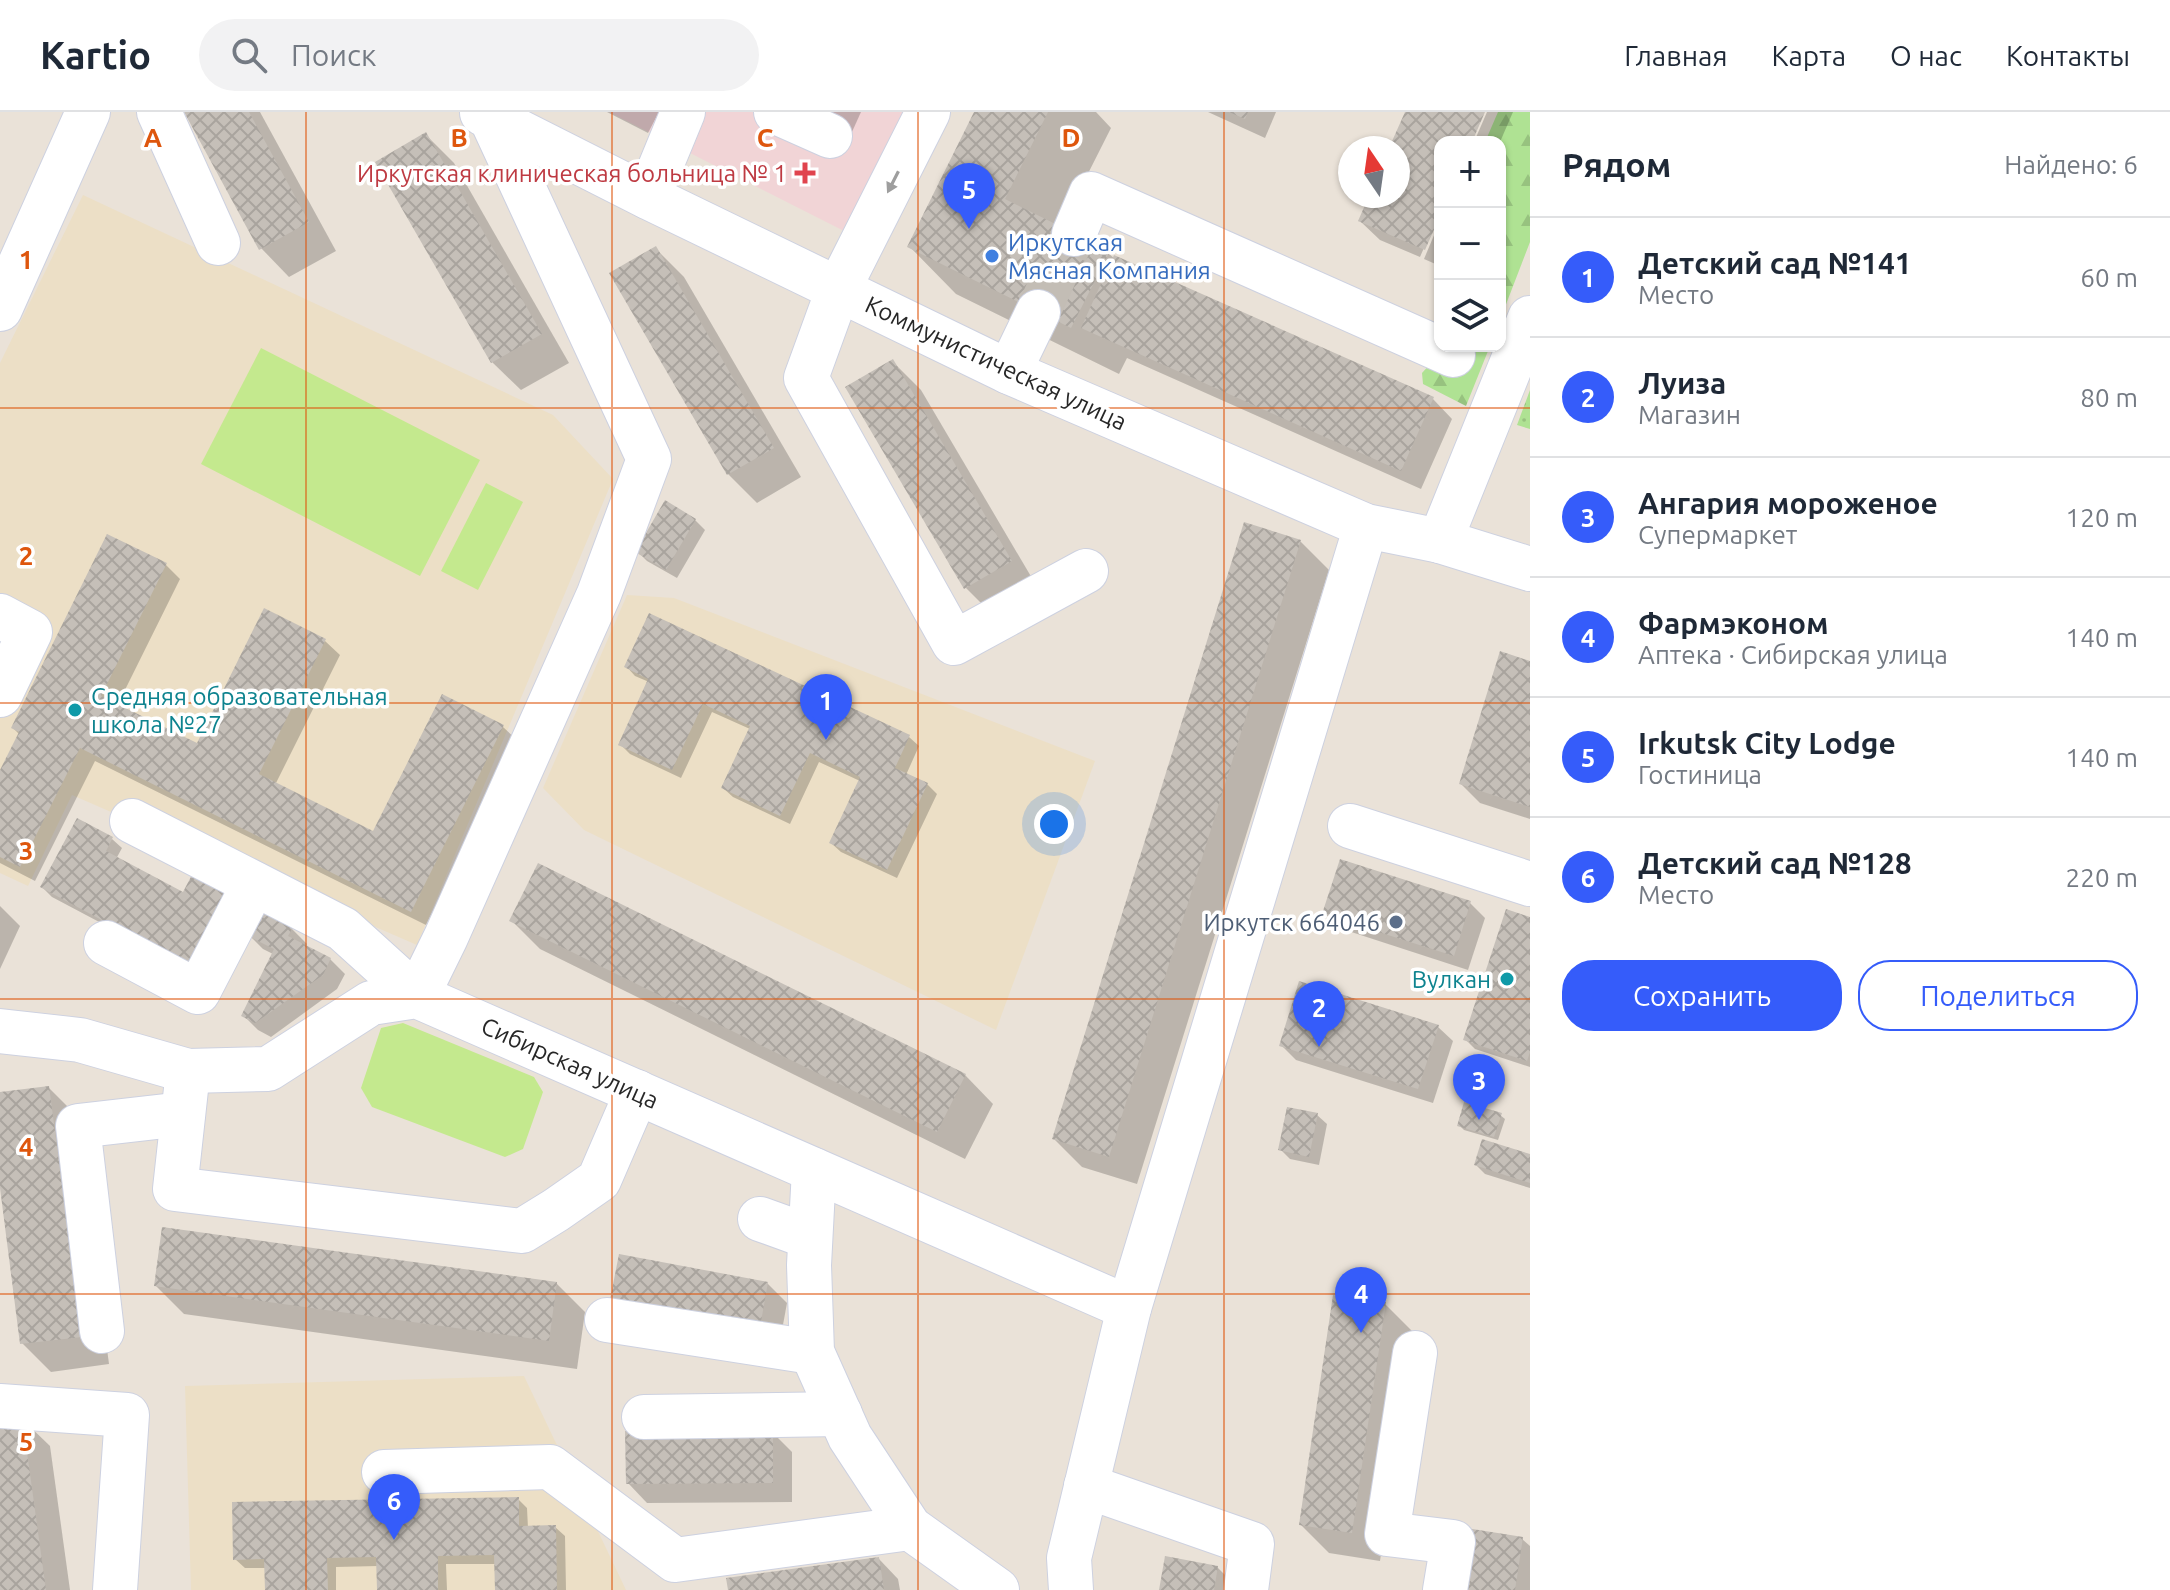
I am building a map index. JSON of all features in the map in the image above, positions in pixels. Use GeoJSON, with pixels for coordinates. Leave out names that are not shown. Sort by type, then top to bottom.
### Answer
{"type":"FeatureCollection","features":[{"type":"Feature","properties":{"kind":"street"},"geometry":{"type":"LineString","coordinates":[[0,309],[88,112]]}},
{"type":"Feature","properties":{"kind":"street"},"geometry":{"type":"LineString","coordinates":[[159,112],[218,243]]}},
{"type":"Feature","properties":{"kind":"street"},"geometry":{"type":"LineString","coordinates":[[648,197],[683,112]]}},
{"type":"Feature","properties":{"kind":"street"},"geometry":{"type":"LineString","coordinates":[[776,112],[830,136]]}},
{"type":"Feature","properties":{"kind":"street"},"geometry":{"type":"LineString","coordinates":[[928,112],[838,290],[806,378],[954,643],[1086,571]]}},
{"type":"Feature","properties":{"kind":"street"},"geometry":{"type":"LineString","coordinates":[[417,996],[599,594],[649,459],[485,115]]}},
{"type":"Feature","properties":{"kind":"street","name":"Коммунистическая улица"},"geometry":{"type":"LineString","coordinates":[[485,115],[1009,372],[1366,526],[1440,541],[1530,569]]}},
{"type":"Feature","properties":{"kind":"street"},"geometry":{"type":"LineString","coordinates":[[1074,234],[1091,194],[1453,355]]}},
{"type":"Feature","properties":{"kind":"street"},"geometry":{"type":"LineString","coordinates":[[1009,372],[1038,312]]}},
{"type":"Feature","properties":{"kind":"street"},"geometry":{"type":"LineString","coordinates":[[1440,541],[1530,318]]}},
{"type":"Feature","properties":{"kind":"street"},"geometry":{"type":"LineString","coordinates":[[1071,1590],[1069,1558],[1129,1308],[1366,526]]}},
{"type":"Feature","properties":{"kind":"street"},"geometry":{"type":"LineString","coordinates":[[0,616],[30,632],[0,695]]}},
{"type":"Feature","properties":{"kind":"street"},"geometry":{"type":"LineString","coordinates":[[132,821],[343,929],[417,996]]}},
{"type":"Feature","properties":{"kind":"street"},"geometry":{"type":"LineString","coordinates":[[1350,826],[1530,884]]}},
{"type":"Feature","properties":{"kind":"street"},"geometry":{"type":"LineString","coordinates":[[106,943],[198,992],[254,884]]}},
{"type":"Feature","properties":{"kind":"street"},"geometry":{"type":"LineString","coordinates":[[0,1031],[80,1040],[188,1071],[268,1069],[371,1003],[417,996]]}},
{"type":"Feature","properties":{"kind":"street","name":"Сибирская улица"},"geometry":{"type":"LineString","coordinates":[[417,996],[1129,1308]]}},
{"type":"Feature","properties":{"kind":"street"},"geometry":{"type":"LineString","coordinates":[[188,1071],[175,1189],[522,1231],[599,1180],[637,1092]]}},
{"type":"Feature","properties":{"kind":"street"},"geometry":{"type":"LineString","coordinates":[[102,1331],[78,1126],[183,1114]]}},
{"type":"Feature","properties":{"kind":"street"},"geometry":{"type":"LineString","coordinates":[[814,1170],[809,1265],[812,1352],[850,1437],[910,1528],[997,1590]]}},
{"type":"Feature","properties":{"kind":"street"},"geometry":{"type":"LineString","coordinates":[[760,1219],[810,1237]]}},
{"type":"Feature","properties":{"kind":"street"},"geometry":{"type":"LineString","coordinates":[[607,1320],[812,1352]]}},
{"type":"Feature","properties":{"kind":"street"},"geometry":{"type":"LineString","coordinates":[[1415,1353],[1387,1534],[1453,1542],[1445,1590]]}},
{"type":"Feature","properties":{"kind":"street"},"geometry":{"type":"LineString","coordinates":[[0,1406],[127,1415],[115,1590]]}},
{"type":"Feature","properties":{"kind":"street"},"geometry":{"type":"LineString","coordinates":[[644,1417],[840,1414]]}},
{"type":"Feature","properties":{"kind":"street"},"geometry":{"type":"LineString","coordinates":[[384,1472],[550,1467],[675,1560],[910,1528]]}},
{"type":"Feature","properties":{"kind":"street"},"geometry":{"type":"LineString","coordinates":[[1086,1486],[1252,1544],[1246,1590]]}},
{"type":"Feature","properties":{"kind":"shaded area","name":"Иркутская клиническая больница № 1"},"geometry":{"type":"Polygon","coordinates":[[[609,112],[910,112],[850,234],[609,112]]]}},
{"type":"Feature","properties":{"kind":"shaded area"},"geometry":{"type":"Polygon","coordinates":[[[83,195],[553,415],[613,479],[417,945],[72,795],[28,886],[0,873],[0,669],[11,646],[0,641],[0,363],[83,195]]]}},
{"type":"Feature","properties":{"kind":"shaded area"},"geometry":{"type":"Polygon","coordinates":[[[627,595],[674,598],[1095,761],[996,1030],[584,830],[543,788],[627,595]]]}},
{"type":"Feature","properties":{"kind":"shaded area"},"geometry":{"type":"Polygon","coordinates":[[[524,1376],[626,1590],[191,1590],[185,1386],[524,1376]]]}},
{"type":"Feature","properties":{"kind":"green space"},"geometry":{"type":"Polygon","coordinates":[[[1498,112],[1530,112],[1530,242],[1506,304],[1506,136],[1488,136],[1498,112]]]}},
{"type":"Feature","properties":{"kind":"green space"},"geometry":{"type":"Polygon","coordinates":[[[261,348],[480,460],[420,576],[201,464],[261,348]]]}},
{"type":"Feature","properties":{"kind":"green space"},"geometry":{"type":"Polygon","coordinates":[[[1452,352],[1488,352],[1466,406],[1423,384],[1422,373],[1431,363],[1452,352]]]}},
{"type":"Feature","properties":{"kind":"green space"},"geometry":{"type":"Polygon","coordinates":[[[1530,390],[1530,429],[1517,425],[1530,390]]]}},
{"type":"Feature","properties":{"kind":"green space"},"geometry":{"type":"Polygon","coordinates":[[[486,483],[523,502],[478,590],[441,571],[486,483]]]}},
{"type":"Feature","properties":{"kind":"green space"},"geometry":{"type":"Polygon","coordinates":[[[403,1023],[534,1077],[543,1092],[523,1149],[505,1157],[372,1107],[361,1088],[381,1028],[403,1023]]]}},
{"type":"Feature","properties":{"kind":"building"},"geometry":{"type":"Polygon","coordinates":[[[184,112],[249,112],[309,222],[259,250],[184,112]]]}},
{"type":"Feature","properties":{"kind":"building"},"geometry":{"type":"Polygon","coordinates":[[[974,112],[1048,112],[1005,199],[1110,251],[1071,328],[907,247],[974,112]]]}},
{"type":"Feature","properties":{"kind":"building"},"geometry":{"type":"Polygon","coordinates":[[[1229,112],[1248,112],[1245,119],[1229,112]]]}},
{"type":"Feature","properties":{"kind":"building"},"geometry":{"type":"Polygon","coordinates":[[[1405,112],[1485,112],[1475,136],[1434,136],[1434,230],[1425,250],[1358,221],[1364,208],[1410,208],[1410,136],[1394,136],[1405,112]]]}},
{"type":"Feature","properties":{"kind":"building"},"geometry":{"type":"Polygon","coordinates":[[[426,132],[542,334],[491,363],[375,162],[426,132]]]}},
{"type":"Feature","properties":{"kind":"building"},"geometry":{"type":"Polygon","coordinates":[[[656,246],[774,448],[727,475],[609,273],[656,246]]]}},
{"type":"Feature","properties":{"kind":"building"},"geometry":{"type":"Polygon","coordinates":[[[1114,255],[1434,397],[1401,471],[1081,328],[1114,255]]]}},
{"type":"Feature","properties":{"kind":"building"},"geometry":{"type":"Polygon","coordinates":[[[893,359],[1012,561],[964,589],[845,387],[893,359]]]}},
{"type":"Feature","properties":{"kind":"building"},"geometry":{"type":"Polygon","coordinates":[[[665,500],[696,519],[666,570],[635,552],[665,500]]]}},
{"type":"Feature","properties":{"kind":"building"},"geometry":{"type":"Polygon","coordinates":[[[1244,522],[1301,540],[1109,1157],[1052,1139],[1244,522]]]}},
{"type":"Feature","properties":{"kind":"building","name":"Средняя образовательная школа №27"},"geometry":{"type":"Polygon","coordinates":[[[107,534],[167,563],[101,696],[197,743],[264,608],[326,639],[259,774],[373,831],[442,694],[504,725],[411,912],[80,748],[20,867],[0,857],[0,770],[19,732],[11,728],[107,534]]]}},
{"type":"Feature","properties":{"kind":"building"},"geometry":{"type":"Polygon","coordinates":[[[649,613],[910,735],[895,768],[928,783],[887,870],[829,843],[860,777],[810,753],[780,816],[721,788],[750,726],[703,704],[672,770],[618,745],[648,679],[624,667],[649,613]]]}},
{"type":"Feature","properties":{"kind":"building"},"geometry":{"type":"Polygon","coordinates":[[[1500,651],[1530,661],[1530,807],[1459,784],[1500,651]]]}},
{"type":"Feature","properties":{"kind":"building"},"geometry":{"type":"Polygon","coordinates":[[[77,818],[113,837],[106,851],[183,892],[194,871],[236,893],[195,970],[40,887],[77,818]]]}},
{"type":"Feature","properties":{"kind":"building"},"geometry":{"type":"Polygon","coordinates":[[[1340,859],[1471,901],[1454,956],[1322,914],[1340,859]]]}},
{"type":"Feature","properties":{"kind":"building"},"geometry":{"type":"Polygon","coordinates":[[[538,863],[966,1074],[937,1132],[509,921],[538,863]]]}},
{"type":"Feature","properties":{"kind":"building","name":"Вулкан"},"geometry":{"type":"Polygon","coordinates":[[[1506,909],[1530,917],[1530,1052],[1527,1061],[1463,1040],[1506,909]]]}},
{"type":"Feature","properties":{"kind":"building"},"geometry":{"type":"Polygon","coordinates":[[[258,910],[293,927],[288,936],[331,958],[323,975],[255,1023],[241,1016],[274,949],[246,935],[258,910]]]}},
{"type":"Feature","properties":{"kind":"building"},"geometry":{"type":"Polygon","coordinates":[[[1299,981],[1439,1025],[1418,1089],[1279,1046],[1299,981]]]}},
{"type":"Feature","properties":{"kind":"building"},"geometry":{"type":"Polygon","coordinates":[[[49,1086],[82,1337],[20,1344],[0,1188],[0,1092],[49,1086]]]}},
{"type":"Feature","properties":{"kind":"building"},"geometry":{"type":"Polygon","coordinates":[[[1464,1102],[1502,1113],[1494,1137],[1457,1126],[1464,1102]]]}},
{"type":"Feature","properties":{"kind":"building"},"geometry":{"type":"Polygon","coordinates":[[[1287,1107],[1318,1113],[1309,1157],[1278,1150],[1287,1107]]]}},
{"type":"Feature","properties":{"kind":"building"},"geometry":{"type":"Polygon","coordinates":[[[1482,1139],[1530,1154],[1530,1183],[1474,1165],[1482,1139]]]}},
{"type":"Feature","properties":{"kind":"building"},"geometry":{"type":"Polygon","coordinates":[[[162,1227],[557,1282],[549,1341],[154,1286],[162,1227]]]}},
{"type":"Feature","properties":{"kind":"building"},"geometry":{"type":"Polygon","coordinates":[[[619,1254],[768,1282],[759,1333],[609,1305],[619,1254]]]}},
{"type":"Feature","properties":{"kind":"building"},"geometry":{"type":"Polygon","coordinates":[[[1333,1295],[1386,1302],[1352,1533],[1299,1525],[1333,1295]]]}},
{"type":"Feature","properties":{"kind":"building"},"geometry":{"type":"Polygon","coordinates":[[[22,1416],[46,1590],[0,1590],[0,1419],[22,1416]]]}},
{"type":"Feature","properties":{"kind":"building"},"geometry":{"type":"Polygon","coordinates":[[[773,1430],[773,1483],[626,1484],[625,1431],[773,1430]]]}},
{"type":"Feature","properties":{"kind":"building"},"geometry":{"type":"Polygon","coordinates":[[[519,1497],[519,1526],[556,1525],[557,1590],[495,1590],[494,1555],[438,1556],[438,1590],[377,1590],[376,1557],[327,1558],[328,1590],[265,1590],[264,1559],[233,1560],[232,1502],[519,1497]]]}},
{"type":"Feature","properties":{"kind":"building"},"geometry":{"type":"Polygon","coordinates":[[[1466,1528],[1523,1537],[1515,1590],[1456,1590],[1466,1528]]]}},
{"type":"Feature","properties":{"kind":"building"},"geometry":{"type":"Polygon","coordinates":[[[1165,1556],[1218,1566],[1214,1590],[1159,1590],[1165,1556]]]}},
{"type":"Feature","properties":{"kind":"building"},"geometry":{"type":"Polygon","coordinates":[[[879,1557],[884,1590],[728,1590],[726,1578],[879,1557]]]}},
{"type":"Feature","properties":{"kind":"tunnel"},"geometry":{"type":"LineString","coordinates":[[1038,312],[1074,234]]}},
{"type":"Feature","properties":{"kind":"place","name":"Иркутская клиническая больница № 1"},"geometry":{"type":"Point","coordinates":[805,173]}},
{"type":"Feature","properties":{"kind":"place","name":"Irkutsk City Lodge"},"geometry":{"type":"Point","coordinates":[969,229]}},
{"type":"Feature","properties":{"kind":"place","name":"Иркутская Мясная Компания"},"geometry":{"type":"Point","coordinates":[992,256]}},
{"type":"Feature","properties":{"kind":"place","name":"Средняя образовательная школа №27"},"geometry":{"type":"Point","coordinates":[75,710]}},
{"type":"Feature","properties":{"kind":"place","name":"Детский сад №141"},"geometry":{"type":"Point","coordinates":[826,740]}},
{"type":"Feature","properties":{"kind":"place","name":"Иркутск 664046"},"geometry":{"type":"Point","coordinates":[1396,922]}},
{"type":"Feature","properties":{"kind":"place","name":"Вулкан"},"geometry":{"type":"Point","coordinates":[1507,979]}},
{"type":"Feature","properties":{"kind":"place","name":"Луиза"},"geometry":{"type":"Point","coordinates":[1319,1047]}},
{"type":"Feature","properties":{"kind":"place","name":"Ангария мороженое"},"geometry":{"type":"Point","coordinates":[1479,1120]}},
{"type":"Feature","properties":{"kind":"place","name":"Фармэконом"},"geometry":{"type":"Point","coordinates":[1361,1333]}},
{"type":"Feature","properties":{"kind":"place","name":"Детский сад №128"},"geometry":{"type":"Point","coordinates":[394,1540]}}]}
